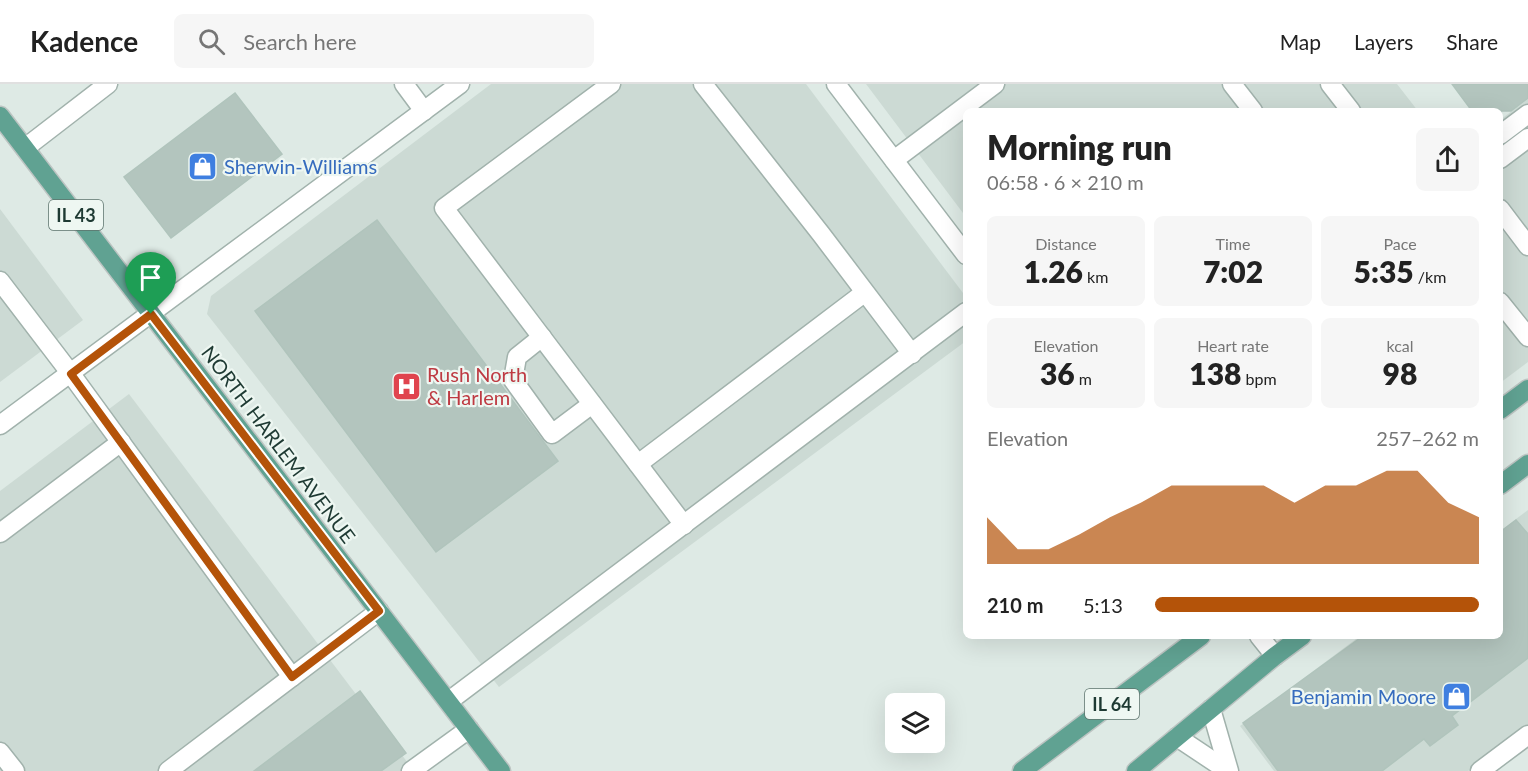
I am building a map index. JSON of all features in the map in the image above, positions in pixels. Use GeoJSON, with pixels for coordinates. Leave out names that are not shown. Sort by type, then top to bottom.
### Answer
{"type":"FeatureCollection","features":[{"type":"Feature","properties":{"kind":"main road","name":"NORTH HARLEM AVENUE"},"geometry":{"type":"LineString","coordinates":[[0,116],[501,771]]}},
{"type":"Feature","properties":{"kind":"main road"},"geometry":{"type":"LineString","coordinates":[[1503,408],[1528,389]]}},
{"type":"Feature","properties":{"kind":"main road"},"geometry":{"type":"LineString","coordinates":[[1503,483],[1528,464]]}},
{"type":"Feature","properties":{"kind":"main road","name":"IL 64"},"geometry":{"type":"LineString","coordinates":[[1022,771],[1197,639]]}},
{"type":"Feature","properties":{"kind":"main road"},"geometry":{"type":"LineString","coordinates":[[1136,771],[1298,639]]}},
{"type":"Feature","properties":{"kind":"street"},"geometry":{"type":"LineString","coordinates":[[25,148],[108,84]]}},
{"type":"Feature","properties":{"kind":"street"},"geometry":{"type":"LineString","coordinates":[[404,84],[424,111]]}},
{"type":"Feature","properties":{"kind":"street"},"geometry":{"type":"LineString","coordinates":[[0,425],[460,84]]}},
{"type":"Feature","properties":{"kind":"street"},"geometry":{"type":"LineString","coordinates":[[611,84],[444,208],[684,525]]}},
{"type":"Feature","properties":{"kind":"street"},"geometry":{"type":"LineString","coordinates":[[703,84],[912,354]]}},
{"type":"Feature","properties":{"kind":"street"},"geometry":{"type":"LineString","coordinates":[[836,84],[963,251]]}},
{"type":"Feature","properties":{"kind":"street"},"geometry":{"type":"LineString","coordinates":[[963,108],[995,84]]}},
{"type":"Feature","properties":{"kind":"street"},"geometry":{"type":"LineString","coordinates":[[1233,84],[1251,108]]}},
{"type":"Feature","properties":{"kind":"street"},"geometry":{"type":"LineString","coordinates":[[1330,84],[1349,108]]}},
{"type":"Feature","properties":{"kind":"street"},"geometry":{"type":"LineString","coordinates":[[894,160],[963,108]]}},
{"type":"Feature","properties":{"kind":"street"},"geometry":{"type":"LineString","coordinates":[[1503,133],[1528,114]]}},
{"type":"Feature","properties":{"kind":"street"},"geometry":{"type":"LineString","coordinates":[[1503,157],[1528,138]]}},
{"type":"Feature","properties":{"kind":"street"},"geometry":{"type":"LineString","coordinates":[[1503,213],[1528,246]]}},
{"type":"Feature","properties":{"kind":"street"},"geometry":{"type":"LineString","coordinates":[[0,281],[71,374],[292,677]]}},
{"type":"Feature","properties":{"kind":"street"},"geometry":{"type":"LineString","coordinates":[[638,464],[864,293]]}},
{"type":"Feature","properties":{"kind":"street"},"geometry":{"type":"LineString","coordinates":[[1503,306],[1528,337]]}},
{"type":"Feature","properties":{"kind":"street"},"geometry":{"type":"LineString","coordinates":[[449,701],[963,314]]}},
{"type":"Feature","properties":{"kind":"street"},"geometry":{"type":"LineString","coordinates":[[542,337],[517,357],[513,380],[552,434],[592,404]]}},
{"type":"Feature","properties":{"kind":"street"},"geometry":{"type":"LineString","coordinates":[[0,533],[121,442]]}},
{"type":"Feature","properties":{"kind":"street"},"geometry":{"type":"LineString","coordinates":[[168,771],[379,611]]}},
{"type":"Feature","properties":{"kind":"street"},"geometry":{"type":"LineString","coordinates":[[1261,639],[1275,656]]}},
{"type":"Feature","properties":{"kind":"street"},"geometry":{"type":"LineString","coordinates":[[1211,709],[1228,771]]}},
{"type":"Feature","properties":{"kind":"street"},"geometry":{"type":"LineString","coordinates":[[411,771],[469,729]]}},
{"type":"Feature","properties":{"kind":"street"},"geometry":{"type":"LineString","coordinates":[[1480,771],[1528,735]]}},
{"type":"Feature","properties":{"kind":"street"},"geometry":{"type":"LineString","coordinates":[[1177,737],[1228,771]]}},
{"type":"Feature","properties":{"kind":"street"},"geometry":{"type":"LineString","coordinates":[[0,752],[15,771]]}},
{"type":"Feature","properties":{"kind":"shaded area"},"geometry":{"type":"Polygon","coordinates":[[[491,84],[806,84],[963,293],[963,343],[499,687],[207,314],[211,296],[491,84]]]}},
{"type":"Feature","properties":{"kind":"shaded area"},"geometry":{"type":"Polygon","coordinates":[[[866,84],[1397,84],[1416,108],[963,108],[963,213],[866,84]]]}},
{"type":"Feature","properties":{"kind":"shaded area"},"geometry":{"type":"Polygon","coordinates":[[[1528,99],[1528,362],[1503,381],[1503,118],[1528,99]]]}},
{"type":"Feature","properties":{"kind":"shaded area"},"geometry":{"type":"Polygon","coordinates":[[[0,209],[83,320],[0,382],[0,209]]]}},
{"type":"Feature","properties":{"kind":"shaded area"},"geometry":{"type":"Polygon","coordinates":[[[129,394],[414,771],[0,771],[0,491],[129,394]]]}},
{"type":"Feature","properties":{"kind":"shaded area"},"geometry":{"type":"Polygon","coordinates":[[[1528,510],[1528,726],[1468,771],[1274,771],[1240,726],[1356,639],[1503,639],[1503,529],[1528,510]]]}},
{"type":"Feature","properties":{"kind":"building"},"geometry":{"type":"Polygon","coordinates":[[[1452,84],[1528,84],[1528,98],[1511,111],[1503,111],[1503,108],[1470,108],[1452,84]]]}},
{"type":"Feature","properties":{"kind":"building","name":"Sherwin-Williams"},"geometry":{"type":"Polygon","coordinates":[[[235,93],[282,154],[171,238],[124,177],[235,93]]]}},
{"type":"Feature","properties":{"kind":"building","name":"Rush North & Harlem"},"geometry":{"type":"Polygon","coordinates":[[[377,220],[558,461],[436,552],[255,311],[377,220]]]}},
{"type":"Feature","properties":{"kind":"building"},"geometry":{"type":"Polygon","coordinates":[[[1516,520],[1528,534],[1528,658],[1452,716],[1458,725],[1430,746],[1424,739],[1382,771],[1278,771],[1243,723],[1359,639],[1503,639],[1503,530],[1516,520]]]}},
{"type":"Feature","properties":{"kind":"building"},"geometry":{"type":"Polygon","coordinates":[[[360,691],[406,753],[381,771],[254,771],[360,691]]]}},
{"type":"Feature","properties":{"kind":"place","name":"Sherwin-Williams"},"geometry":{"type":"Point","coordinates":[203,166]}},
{"type":"Feature","properties":{"kind":"place","name":"Rush North & Harlem"},"geometry":{"type":"Point","coordinates":[406,386]}},
{"type":"Feature","properties":{"kind":"place","name":"Benjamin Moore"},"geometry":{"type":"Point","coordinates":[1457,696]}},
{"type":"Feature","properties":{"kind":"route"},"geometry":{"type":"LineString","coordinates":[[151,314],[379,611],[292,677],[71,374],[151,314]]}}]}
